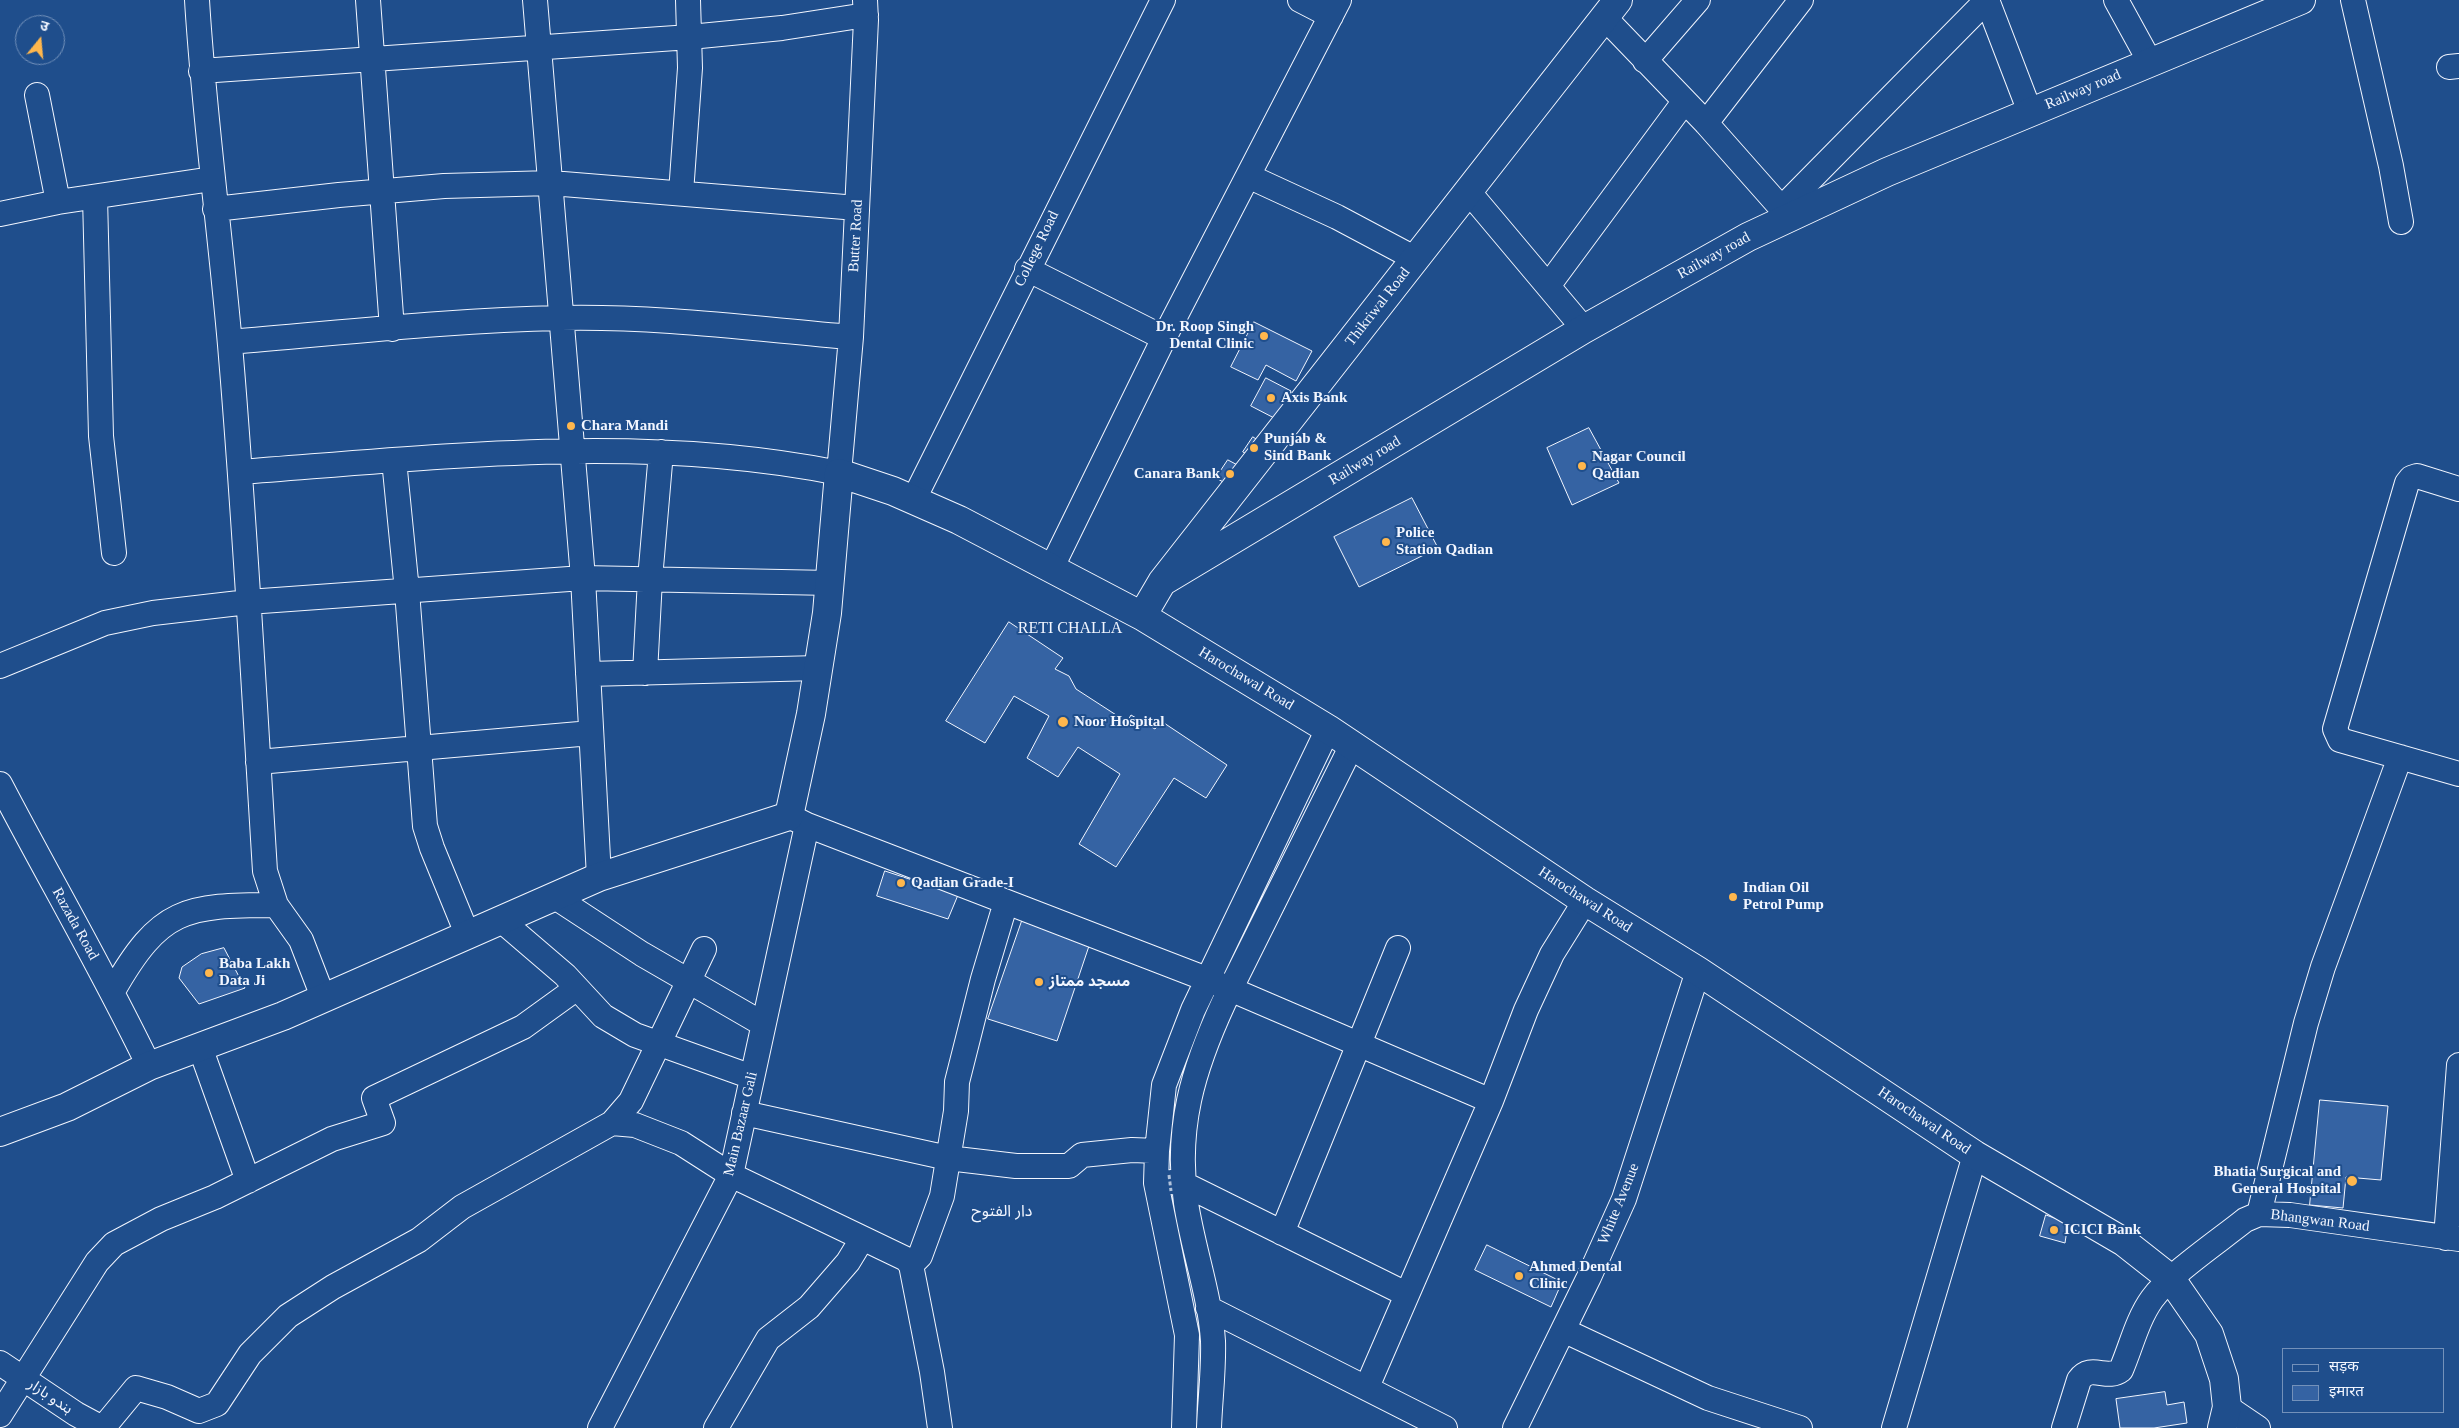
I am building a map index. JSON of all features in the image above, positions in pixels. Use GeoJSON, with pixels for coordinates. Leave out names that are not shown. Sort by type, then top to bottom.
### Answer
{"type":"FeatureCollection","features":[{"type":"Feature","properties":{"kind":"main road","name":"Railway road"},"geometry":{"type":"LineString","coordinates":[[1162,582],[1584,329],[1748,237],[1786,213],[2150,62],[2259,8],[2301,0]]}},
{"type":"Feature","properties":{"kind":"main road","name":"Thikriwal Road"},"geometry":{"type":"LineString","coordinates":[[1142,616],[1162,582],[1612,9]]}},
{"type":"Feature","properties":{"kind":"main road","name":"Harochawal Road"},"geometry":{"type":"LineString","coordinates":[[838,472],[870,482],[914,500],[1142,616],[1328,729],[1585,902],[1698,971],[1975,1155],[2124,1242],[2171,1279],[2209,1334],[2224,1379],[2224,1418]]}},
{"type":"Feature","properties":{"kind":"main road"},"geometry":{"type":"LineString","coordinates":[[9,1129],[67,1107],[149,1066],[283,1016],[598,877],[798,821],[802,762],[831,582],[838,472]]}},
{"type":"Feature","properties":{"kind":"street"},"geometry":{"type":"LineString","coordinates":[[197,0],[201,70],[230,342],[265,870],[276,905],[301,940],[323,998]]}},
{"type":"Feature","properties":{"kind":"street"},"geometry":{"type":"LineString","coordinates":[[368,0],[392,329]]}},
{"type":"Feature","properties":{"kind":"street"},"geometry":{"type":"LineString","coordinates":[[535,0],[583,578],[598,877]]}},
{"type":"Feature","properties":{"kind":"street"},"geometry":{"type":"LineString","coordinates":[[681,193],[690,37],[688,0]]}},
{"type":"Feature","properties":{"kind":"street","name":"College Road"},"geometry":{"type":"LineString","coordinates":[[914,500],[1163,0]]}},
{"type":"Feature","properties":{"kind":"street"},"geometry":{"type":"LineString","coordinates":[[1051,569],[1164,338],[1335,8],[1300,0]]}},
{"type":"Feature","properties":{"kind":"street"},"geometry":{"type":"LineString","coordinates":[[1645,61],[1698,0]]}},
{"type":"Feature","properties":{"kind":"street"},"geometry":{"type":"LineString","coordinates":[[1706,122],[1801,0]]}},
{"type":"Feature","properties":{"kind":"street"},"geometry":{"type":"LineString","coordinates":[[2116,0],[2150,62]]}},
{"type":"Feature","properties":{"kind":"street"},"geometry":{"type":"LineString","coordinates":[[2353,0],[2391,166],[2401,222]]}},
{"type":"Feature","properties":{"kind":"street"},"geometry":{"type":"LineString","coordinates":[[1612,9],[1645,61],[1706,122],[1786,213],[1979,3],[2030,112]]}},
{"type":"Feature","properties":{"kind":"street"},"geometry":{"type":"LineString","coordinates":[[201,70],[690,37],[782,28],[866,7]]}},
{"type":"Feature","properties":{"kind":"street","name":"Butter Road"},"geometry":{"type":"LineString","coordinates":[[838,472],[851,336],[866,7]]}},
{"type":"Feature","properties":{"kind":"street"},"geometry":{"type":"LineString","coordinates":[[38,95],[58,202]]}},
{"type":"Feature","properties":{"kind":"street"},"geometry":{"type":"LineString","coordinates":[[1548,286],[1684,102]]}},
{"type":"Feature","properties":{"kind":"street"},"geometry":{"type":"LineString","coordinates":[[1248,176],[1338,217],[1416,259]]}},
{"type":"Feature","properties":{"kind":"street"},"geometry":{"type":"LineString","coordinates":[[0,214],[58,202],[212,179]]}},
{"type":"Feature","properties":{"kind":"street"},"geometry":{"type":"LineString","coordinates":[[215,209],[444,186],[550,183],[858,208]]}},
{"type":"Feature","properties":{"kind":"street"},"geometry":{"type":"LineString","coordinates":[[1468,191],[1584,329]]}},
{"type":"Feature","properties":{"kind":"street"},"geometry":{"type":"LineString","coordinates":[[95,197],[101,436],[114,553]]}},
{"type":"Feature","properties":{"kind":"street"},"geometry":{"type":"LineString","coordinates":[[1028,269],[1164,338]]}},
{"type":"Feature","properties":{"kind":"street"},"geometry":{"type":"LineString","coordinates":[[230,342],[562,318],[630,319],[851,336]]}},
{"type":"Feature","properties":{"kind":"street"},"geometry":{"type":"LineString","coordinates":[[240,472],[394,460],[573,450],[661,452],[771,461],[838,472]]}},
{"type":"Feature","properties":{"kind":"street"},"geometry":{"type":"LineString","coordinates":[[645,673],[650,579],[661,452]]}},
{"type":"Feature","properties":{"kind":"street"},"geometry":{"type":"LineString","coordinates":[[394,460],[407,591],[425,826],[468,936]]}},
{"type":"Feature","properties":{"kind":"street"},"geometry":{"type":"LineString","coordinates":[[2459,488],[2417,476],[2410,478],[2407,483],[2335,729],[2340,740],[2459,774]]}},
{"type":"Feature","properties":{"kind":"street"},"geometry":{"type":"LineString","coordinates":[[0,666],[105,623],[153,613],[248,602],[583,578],[831,582]]}},
{"type":"Feature","properties":{"kind":"street"},"geometry":{"type":"LineString","coordinates":[[588,674],[818,668]]}},
{"type":"Feature","properties":{"kind":"street"},"geometry":{"type":"LineString","coordinates":[[1184,1428],[1187,1335],[1170,1183],[1189,1094],[1210,1031],[1220,984],[1328,729]]}},
{"type":"Feature","properties":{"kind":"street"},"geometry":{"type":"LineString","coordinates":[[258,762],[591,733]]}},
{"type":"Feature","properties":{"kind":"street"},"geometry":{"type":"LineString","coordinates":[[1208,1428],[1213,1355],[1210,1319],[1170,1183],[1157,1151],[1164,1085],[1193,1010],[1220,984],[1352,745]]}},
{"type":"Feature","properties":{"kind":"street"},"geometry":{"type":"LineString","coordinates":[[2259,1214],[2306,1023],[2323,967],[2400,757]]}},
{"type":"Feature","properties":{"kind":"street","name":"Razada Road"},"geometry":{"type":"LineString","coordinates":[[0,784],[71,918],[113,990],[149,1066]]}},
{"type":"Feature","properties":{"kind":"street"},"geometry":{"type":"LineString","coordinates":[[798,821],[1220,984],[1491,1102]]}},
{"type":"Feature","properties":{"kind":"street","name":"Main Bazaar Gali"},"geometry":{"type":"LineString","coordinates":[[600,1428],[731,1175],[764,1024],[798,821]]}},
{"type":"Feature","properties":{"kind":"street"},"geometry":{"type":"LineString","coordinates":[[555,897],[642,954],[764,1024]]}},
{"type":"Feature","properties":{"kind":"street"},"geometry":{"type":"LineString","coordinates":[[911,1265],[920,1256],[942,1196],[956,1111],[956,1082],[982,979],[1006,902]]}},
{"type":"Feature","properties":{"kind":"street"},"geometry":{"type":"LineString","coordinates":[[1367,1387],[1491,1102],[1541,977],[1552,954],[1585,902]]}},
{"type":"Feature","properties":{"kind":"street"},"geometry":{"type":"LineString","coordinates":[[113,990],[131,959],[145,942],[173,918],[208,906],[276,905]]}},
{"type":"Feature","properties":{"kind":"street"},"geometry":{"type":"LineString","coordinates":[[502,921],[577,988],[603,1016],[635,1036],[752,1077]]}},
{"type":"Feature","properties":{"kind":"street"},"geometry":{"type":"LineString","coordinates":[[1282,1233],[1398,948]]}},
{"type":"Feature","properties":{"kind":"street"},"geometry":{"type":"LineString","coordinates":[[102,1428],[136,1388],[167,1397],[199,1411],[217,1404],[250,1354],[288,1316],[333,1287],[419,1240],[462,1207],[612,1123],[631,1101],[704,949]]}},
{"type":"Feature","properties":{"kind":"street","name":"White Avenue"},"geometry":{"type":"LineString","coordinates":[[1515,1428],[1624,1199],[1698,971]]}},
{"type":"Feature","properties":{"kind":"street"},"geometry":{"type":"LineString","coordinates":[[0,1415],[97,1262],[114,1244],[161,1219],[248,1181],[332,1139],[383,1122],[374,1098],[523,1027],[577,988]]}},
{"type":"Feature","properties":{"kind":"street"},"geometry":{"type":"LineString","coordinates":[[200,1047],[248,1181]]}},
{"type":"Feature","properties":{"kind":"street"},"geometry":{"type":"LineString","coordinates":[[2453,1238],[2459,1065]]}},
{"type":"Feature","properties":{"kind":"street"},"geometry":{"type":"LineString","coordinates":[[744,1113],[948,1158],[1016,1166],[1069,1166],[1082,1155],[1132,1150],[1157,1151]]}},
{"type":"Feature","properties":{"kind":"street"},"geometry":{"type":"LineString","coordinates":[[612,1123],[635,1125],[681,1143],[731,1175],[906,1259],[911,1265],[932,1372],[940,1428]]}},
{"type":"Feature","properties":{"kind":"street"},"geometry":{"type":"LineString","coordinates":[[0,1148],[9,1129]]}},
{"type":"Feature","properties":{"kind":"street"},"geometry":{"type":"LineString","coordinates":[[1894,1428],[1975,1155]]}},
{"type":"Feature","properties":{"kind":"street"},"geometry":{"type":"LineString","coordinates":[[1170,1183],[1282,1233],[1406,1294]]}},
{"type":"Feature","properties":{"kind":"street","name":"Bhangwan Road"},"geometry":{"type":"LineString","coordinates":[[2064,1428],[2079,1380],[2083,1374],[2093,1371],[2110,1375],[2121,1370],[2145,1309],[2153,1298],[2171,1279],[2245,1220],[2259,1214],[2290,1214],[2453,1238]]}},
{"type":"Feature","properties":{"kind":"street"},"geometry":{"type":"LineString","coordinates":[[716,1428],[768,1339],[809,1306],[848,1262],[862,1239]]}},
{"type":"Feature","properties":{"kind":"street"},"geometry":{"type":"LineString","coordinates":[[1187,1335],[1210,1319]]}},
{"type":"Feature","properties":{"kind":"street"},"geometry":{"type":"LineString","coordinates":[[1210,1319],[1367,1387],[1445,1428]]}},
{"type":"Feature","properties":{"kind":"street"},"geometry":{"type":"LineString","coordinates":[[1563,1330],[1708,1398],[1800,1428]]}},
{"type":"Feature","properties":{"kind":"street","name":"ہندو بازار"},"geometry":{"type":"LineString","coordinates":[[0,1363],[76,1414],[102,1428]]}},
{"type":"Feature","properties":{"kind":"street"},"geometry":{"type":"LineString","coordinates":[[2224,1418],[2258,1428]]}},
{"type":"Feature","properties":{"kind":"building","name":"Dr. Roop Singh Dental Clinic"},"geometry":{"type":"Polygon","coordinates":[[[1254,322],[1312,351],[1296,381],[1266,365],[1258,380],[1231,367],[1254,322]]]}},
{"type":"Feature","properties":{"kind":"building","name":"Axis Bank"},"geometry":{"type":"Polygon","coordinates":[[[1266,378],[1291,391],[1278,420],[1251,406],[1266,378]]]}},
{"type":"Feature","properties":{"kind":"building","name":"Nagar Council Qadian"},"geometry":{"type":"Polygon","coordinates":[[[1589,428],[1619,483],[1572,505],[1547,448],[1589,428]]]}},
{"type":"Feature","properties":{"kind":"building","name":"Punjab & Sind Bank"},"geometry":{"type":"Polygon","coordinates":[[[1253,437],[1264,444],[1255,459],[1243,452],[1253,437]]]}},
{"type":"Feature","properties":{"kind":"building","name":"Canara Bank"},"geometry":{"type":"Polygon","coordinates":[[[1228,460],[1245,469],[1232,487],[1216,478],[1228,460]]]}},
{"type":"Feature","properties":{"kind":"building","name":"Police Station Qadian"},"geometry":{"type":"Polygon","coordinates":[[[1412,498],[1438,548],[1359,587],[1334,537],[1412,498]]]}},
{"type":"Feature","properties":{"kind":"building"},"geometry":{"type":"Polygon","coordinates":[[[1009,622],[1063,658],[1055,669],[1069,676],[1076,689],[1127,722],[1131,715],[1155,729],[1161,721],[1227,765],[1206,798],[1174,778],[1116,867],[1079,844],[1120,774],[1078,747],[1058,777],[1027,758],[1049,716],[1014,696],[985,743],[946,721],[1009,622]]]}},
{"type":"Feature","properties":{"kind":"building","name":"Qadian Grade-I"},"geometry":{"type":"Polygon","coordinates":[[[885,871],[958,895],[948,919],[877,896],[885,871]]]}},
{"type":"Feature","properties":{"kind":"building","name":"مسجد ممتاز"},"geometry":{"type":"Polygon","coordinates":[[[1022,921],[1089,946],[1057,1041],[988,1019],[1022,921]]]}},
{"type":"Feature","properties":{"kind":"building","name":"Baba Lakh Data Ji"},"geometry":{"type":"Polygon","coordinates":[[[224,948],[245,988],[199,1004],[179,978],[182,967],[201,954],[224,948]]]}},
{"type":"Feature","properties":{"kind":"building"},"geometry":{"type":"Polygon","coordinates":[[[2320,1100],[2388,1106],[2381,1180],[2346,1177],[2343,1208],[2310,1205],[2320,1100]]]}},
{"type":"Feature","properties":{"kind":"building","name":"ICICI Bank"},"geometry":{"type":"Polygon","coordinates":[[[2046,1215],[2068,1223],[2065,1243],[2040,1236],[2046,1215]]]}},
{"type":"Feature","properties":{"kind":"building","name":"Ahmed Dental Clinic"},"geometry":{"type":"Polygon","coordinates":[[[1487,1245],[1562,1282],[1551,1307],[1475,1270],[1487,1245]]]}},
{"type":"Feature","properties":{"kind":"building"},"geometry":{"type":"Polygon","coordinates":[[[2165,1392],[2167,1405],[2184,1402],[2187,1423],[2154,1428],[2120,1428],[2116,1399],[2165,1392]]]}},
{"type":"Feature","properties":{"kind":"waterway"},"geometry":{"type":"LineString","coordinates":[[1191,1047],[1210,1002]]}},
{"type":"Feature","properties":{"kind":"waterway"},"geometry":{"type":"LineString","coordinates":[[1169,1173],[1171,1123]]}},
{"type":"Feature","properties":{"kind":"waterway"},"geometry":{"type":"LineString","coordinates":[[1171,1193],[1176,1211]]}},
{"type":"Feature","properties":{"kind":"waterway"},"geometry":{"type":"LineString","coordinates":[[1185,1255],[1198,1324]]}},
{"type":"Feature","properties":{"kind":"waterway"},"geometry":{"type":"LineString","coordinates":[[1196,1428],[1200,1338]]}},
{"type":"Feature","properties":{"kind":"place","name":"Dr. Roop Singh Dental Clinic"},"geometry":{"type":"Point","coordinates":[1264,336]}},
{"type":"Feature","properties":{"kind":"place","name":"Axis Bank"},"geometry":{"type":"Point","coordinates":[1271,398]}},
{"type":"Feature","properties":{"kind":"place","name":"Chara Mandi"},"geometry":{"type":"Point","coordinates":[571,426]}},
{"type":"Feature","properties":{"kind":"place","name":"Punjab & Sind Bank"},"geometry":{"type":"Point","coordinates":[1254,448]}},
{"type":"Feature","properties":{"kind":"place","name":"Nagar Council Qadian"},"geometry":{"type":"Point","coordinates":[1582,466]}},
{"type":"Feature","properties":{"kind":"place","name":"Canara Bank"},"geometry":{"type":"Point","coordinates":[1230,474]}},
{"type":"Feature","properties":{"kind":"place","name":"Police Station Qadian"},"geometry":{"type":"Point","coordinates":[1386,542]}},
{"type":"Feature","properties":{"kind":"place","name":"Noor Hospital"},"geometry":{"type":"Point","coordinates":[1063,722]}},
{"type":"Feature","properties":{"kind":"place","name":"Qadian Grade-I"},"geometry":{"type":"Point","coordinates":[901,883]}},
{"type":"Feature","properties":{"kind":"place","name":"Indian Oil Petrol Pump"},"geometry":{"type":"Point","coordinates":[1733,897]}},
{"type":"Feature","properties":{"kind":"place","name":"Baba Lakh Data Ji"},"geometry":{"type":"Point","coordinates":[209,973]}},
{"type":"Feature","properties":{"kind":"place","name":"مسجد ممتاز"},"geometry":{"type":"Point","coordinates":[1039,982]}},
{"type":"Feature","properties":{"kind":"place","name":"Bhatia Surgical and General Hospital"},"geometry":{"type":"Point","coordinates":[2352,1181]}},
{"type":"Feature","properties":{"kind":"place","name":"ICICI Bank"},"geometry":{"type":"Point","coordinates":[2054,1230]}},
{"type":"Feature","properties":{"kind":"place","name":"Ahmed Dental Clinic"},"geometry":{"type":"Point","coordinates":[1519,1276]}},
{"type":"Feature","properties":{"kind":"district","name":"RETI CHALLA"},"geometry":{"type":"Point","coordinates":[1070,629]}},
{"type":"Feature","properties":{"kind":"district","name":"دار الفتوح"},"geometry":{"type":"Point","coordinates":[1002,1212]}}]}
